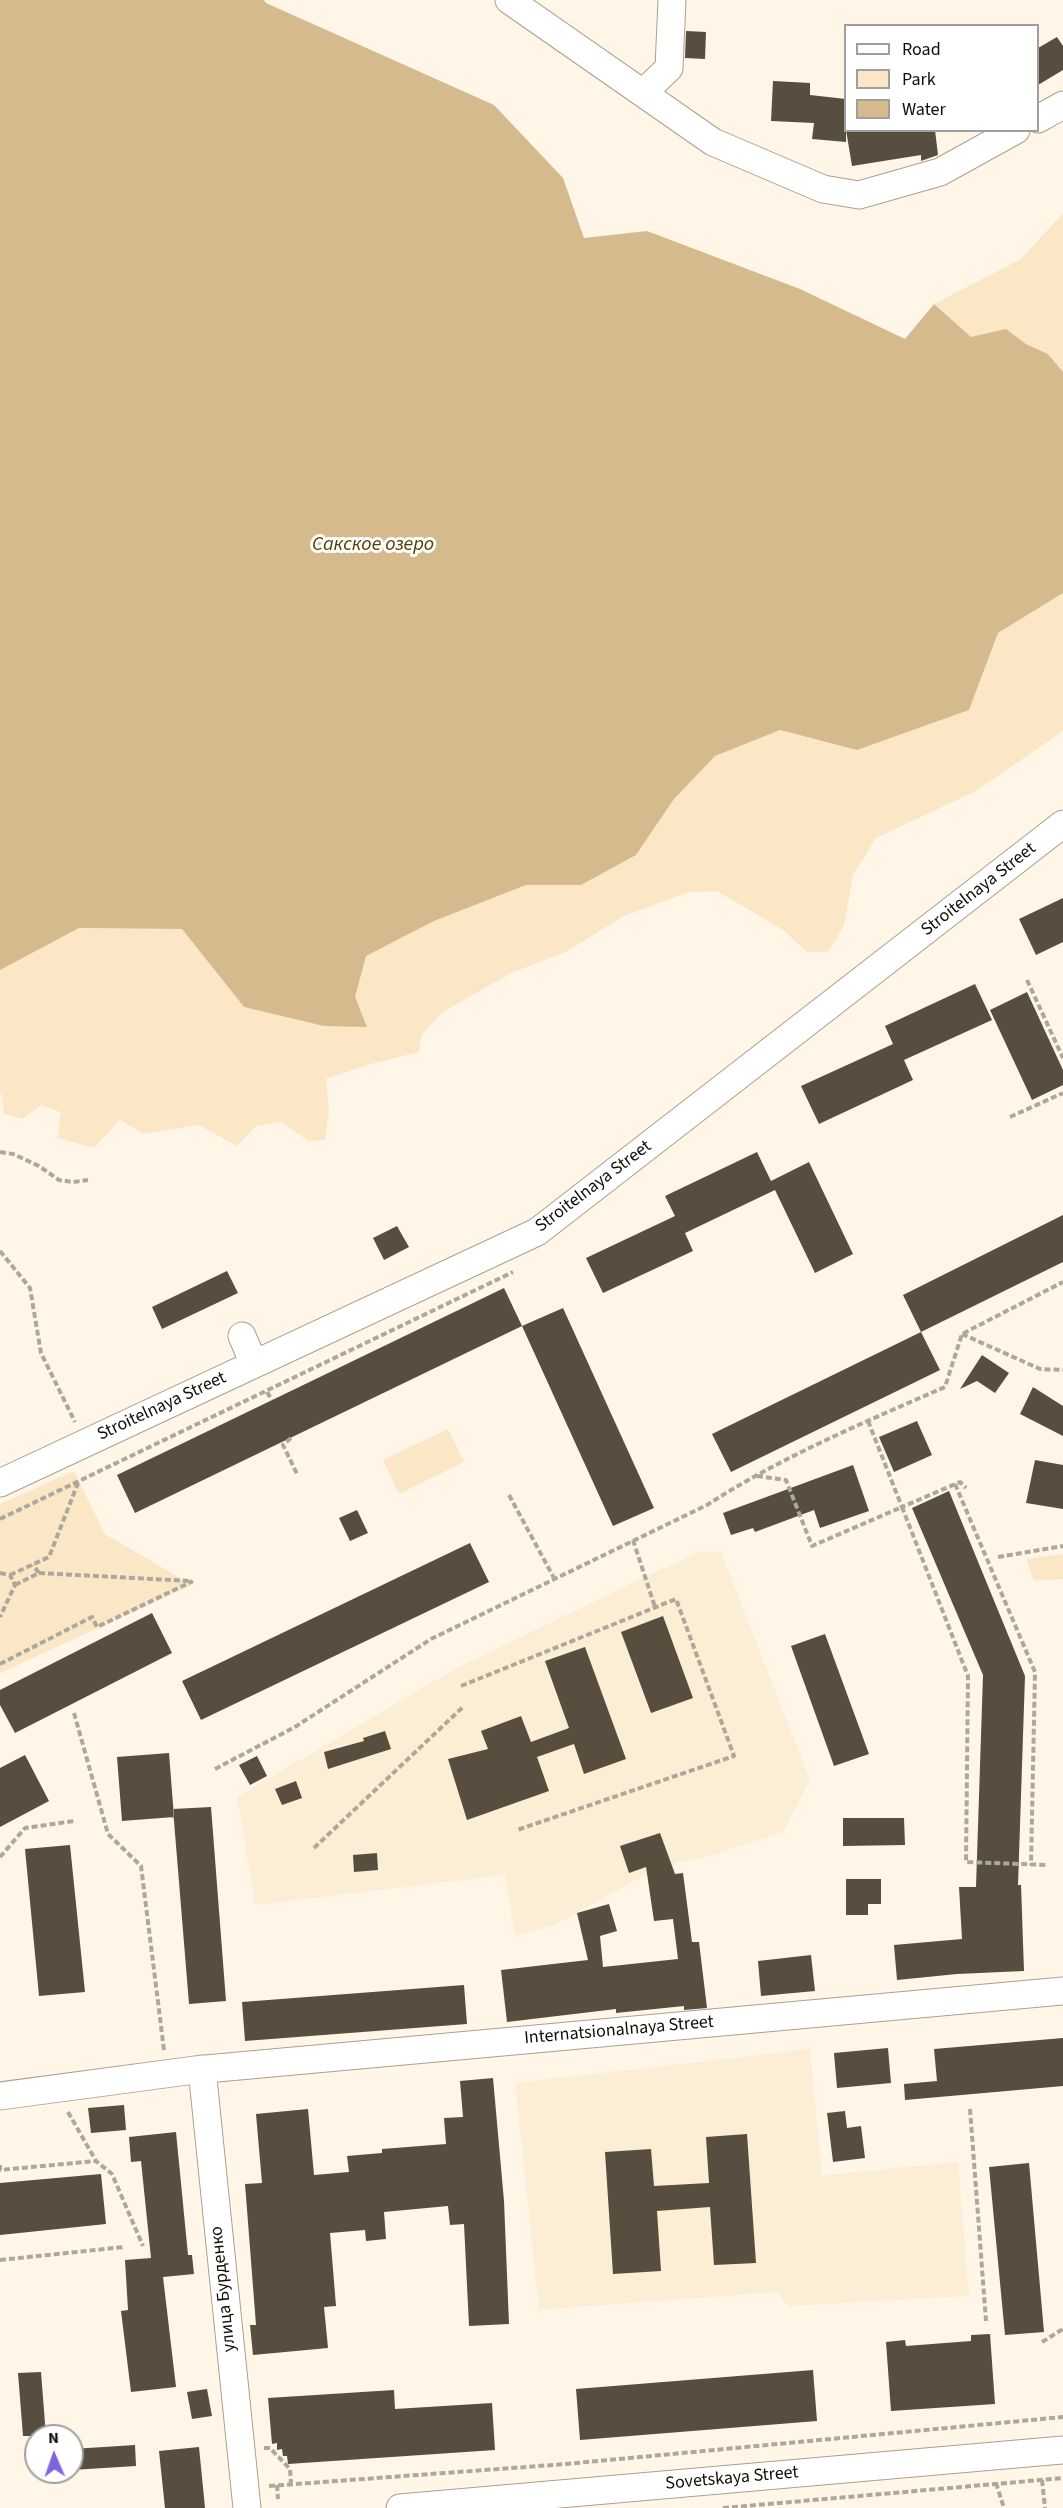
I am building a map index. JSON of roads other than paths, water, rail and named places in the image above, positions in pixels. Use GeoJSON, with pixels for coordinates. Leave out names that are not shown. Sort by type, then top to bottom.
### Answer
{"type":"FeatureCollection","features":[{"type":"Feature","properties":{"kind":"street"},"geometry":{"type":"LineString","coordinates":[[509,0],[713,142],[823,189],[859,195],[940,172],[1012,132]]}},
{"type":"Feature","properties":{"kind":"street"},"geometry":{"type":"LineString","coordinates":[[644,92],[669,68],[672,0]]}},
{"type":"Feature","properties":{"kind":"street"},"geometry":{"type":"LineString","coordinates":[[1039,118],[1063,105]]}},
{"type":"Feature","properties":{"kind":"street","name":"Stroitelnaya Street"},"geometry":{"type":"LineString","coordinates":[[0,1483],[537,1232],[1063,824]]}},
{"type":"Feature","properties":{"kind":"street"},"geometry":{"type":"LineString","coordinates":[[242,1336],[254,1364]]}},
{"type":"Feature","properties":{"kind":"street","name":"Internatsionalnaya Street"},"geometry":{"type":"LineString","coordinates":[[0,2096],[202,2069],[1063,1991]]}},
{"type":"Feature","properties":{"kind":"street","name":"улица Бурденко"},"geometry":{"type":"LineString","coordinates":[[202,2069],[254,2497]]}},
{"type":"Feature","properties":{"kind":"street","name":"Sovetskaya Street"},"geometry":{"type":"LineString","coordinates":[[400,2508],[1063,2450]]}},
{"type":"Feature","properties":{"kind":"water","name":"Сакское озеро"},"geometry":{"type":"Polygon","coordinates":[[[0,0],[264,0],[266,3],[494,105],[563,178],[584,238],[647,231],[800,289],[905,339],[934,304],[971,337],[1006,329],[1026,344],[1048,354],[1063,372],[1063,593],[998,633],[969,710],[857,750],[780,730],[715,756],[674,799],[636,855],[581,885],[526,885],[434,921],[366,956],[355,997],[367,1027],[324,1026],[244,1007],[182,929],[79,928],[0,970],[0,0]]]}}]}
